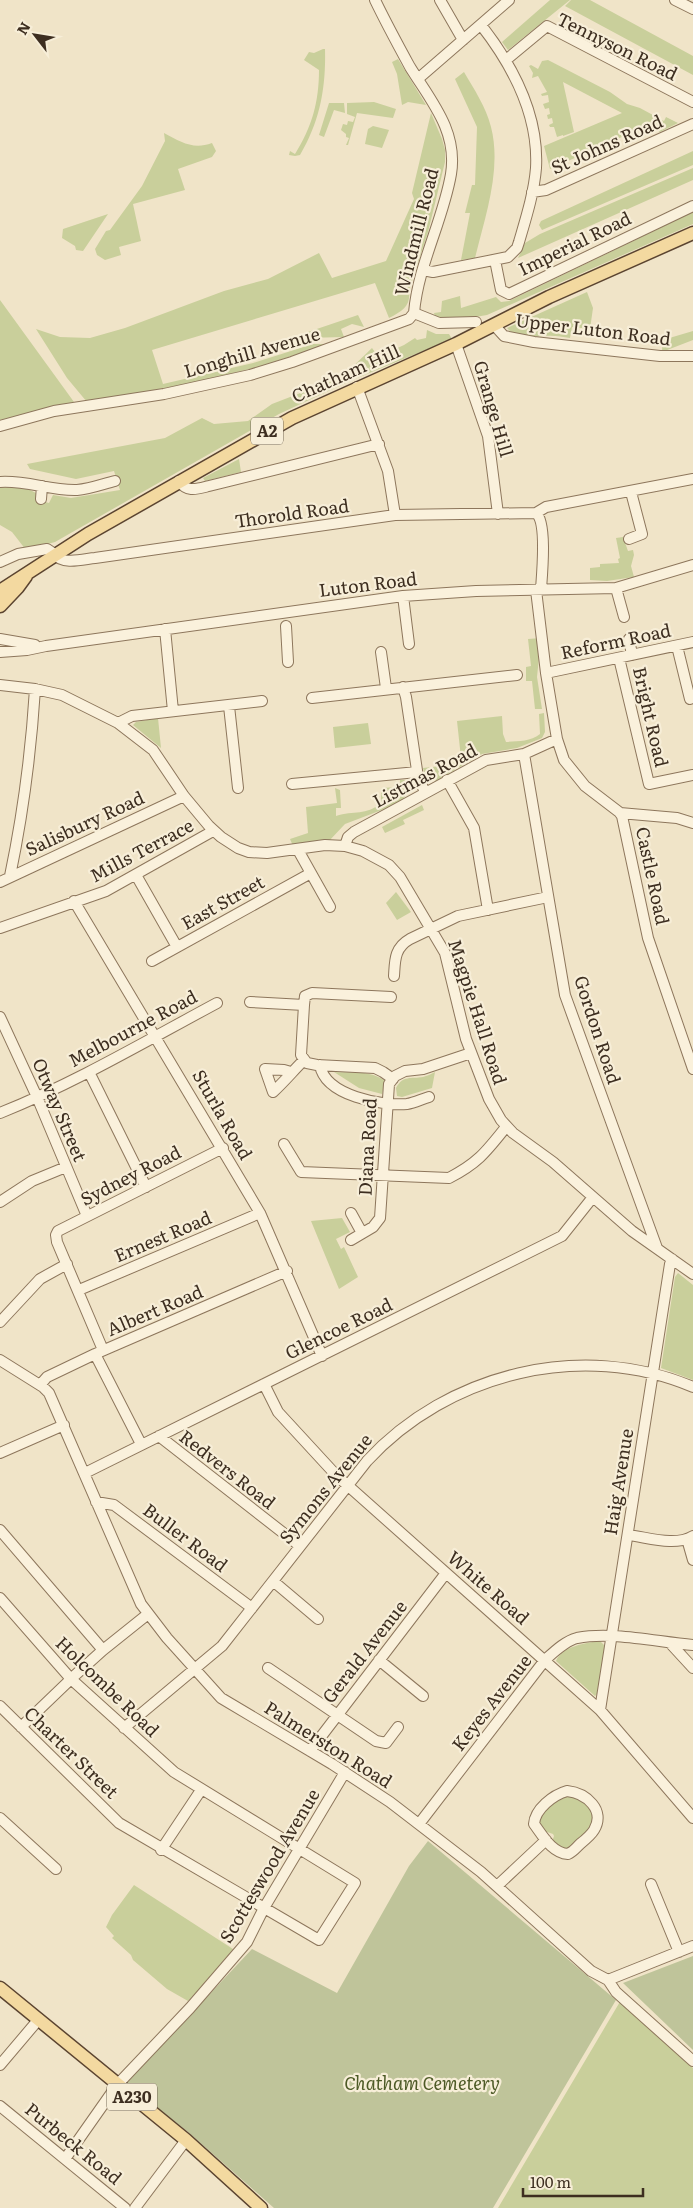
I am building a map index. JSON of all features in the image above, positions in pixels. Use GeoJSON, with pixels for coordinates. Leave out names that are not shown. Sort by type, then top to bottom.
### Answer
{"type":"FeatureCollection","features":[{"type":"Feature","properties":{"kind":"main road","name":"Chatham Hill"},"geometry":{"type":"LineString","coordinates":[[0,591],[95,529],[292,418],[357,387],[456,344],[549,297],[693,233]]}},
{"type":"Feature","properties":{"kind":"main road","name":"Chatham Hill"},"geometry":{"type":"LineString","coordinates":[[0,606],[18,587],[27,573]]}},
{"type":"Feature","properties":{"kind":"main road","name":"A230"},"geometry":{"type":"LineString","coordinates":[[0,1988],[186,2140],[261,2208]]}},
{"type":"Feature","properties":{"kind":"street","name":"Windmill Road"},"geometry":{"type":"LineString","coordinates":[[375,0],[408,62],[441,115],[452,145],[451,173],[438,224],[416,292],[414,312]]}},
{"type":"Feature","properties":{"kind":"street"},"geometry":{"type":"LineString","coordinates":[[440,0],[463,40]]}},
{"type":"Feature","properties":{"kind":"street"},"geometry":{"type":"LineString","coordinates":[[419,78],[509,0]]}},
{"type":"Feature","properties":{"kind":"street"},"geometry":{"type":"LineString","coordinates":[[675,0],[693,9]]}},
{"type":"Feature","properties":{"kind":"street"},"geometry":{"type":"LineString","coordinates":[[423,270],[434,272],[508,257],[517,248],[532,192],[536,159],[532,125],[521,88],[506,60],[481,25]]}},
{"type":"Feature","properties":{"kind":"street","name":"Tennyson Road"},"geometry":{"type":"LineString","coordinates":[[506,60],[547,26],[693,102]]}},
{"type":"Feature","properties":{"kind":"street","name":"St Johns Road"},"geometry":{"type":"LineString","coordinates":[[532,192],[546,190],[693,124]]}},
{"type":"Feature","properties":{"kind":"street","name":"Imperial Road"},"geometry":{"type":"LineString","coordinates":[[495,260],[501,291],[509,294],[693,206]]}},
{"type":"Feature","properties":{"kind":"street"},"geometry":{"type":"LineString","coordinates":[[414,312],[430,321],[442,324],[476,322]]}},
{"type":"Feature","properties":{"kind":"street","name":"Longhill Avenue"},"geometry":{"type":"LineString","coordinates":[[0,426],[29,417],[76,407],[164,394],[250,375],[292,362],[409,319],[414,312]]}},
{"type":"Feature","properties":{"kind":"street","name":"Upper Luton Road"},"geometry":{"type":"LineString","coordinates":[[494,325],[504,336],[534,342],[641,354],[693,356]]}},
{"type":"Feature","properties":{"kind":"street","name":"Grange Hill"},"geometry":{"type":"LineString","coordinates":[[456,344],[488,436],[498,514]]}},
{"type":"Feature","properties":{"kind":"street"},"geometry":{"type":"LineString","coordinates":[[357,387],[388,471],[395,515]]}},
{"type":"Feature","properties":{"kind":"street"},"geometry":{"type":"LineString","coordinates":[[179,481],[187,489],[208,486],[379,444]]}},
{"type":"Feature","properties":{"kind":"street","name":"Thorold Road"},"geometry":{"type":"LineString","coordinates":[[0,562],[18,554],[46,549],[56,555],[59,560],[66,561],[395,515],[536,513],[546,507],[693,479]]}},
{"type":"Feature","properties":{"kind":"street"},"geometry":{"type":"LineString","coordinates":[[0,482],[23,482],[78,490],[115,481]]}},
{"type":"Feature","properties":{"kind":"street"},"geometry":{"type":"LineString","coordinates":[[41,499],[42,486]]}},
{"type":"Feature","properties":{"kind":"street"},"geometry":{"type":"LineString","coordinates":[[629,539],[642,534],[632,492]]}},
{"type":"Feature","properties":{"kind":"street","name":"Castle Road"},"geometry":{"type":"LineString","coordinates":[[536,513],[539,516],[542,529],[538,590],[546,673],[557,739],[564,760],[575,776],[592,793],[620,813],[648,938],[693,1069]]}},
{"type":"Feature","properties":{"kind":"street","name":"Luton Road"},"geometry":{"type":"LineString","coordinates":[[0,652],[27,650],[403,596],[476,591],[616,588],[693,565]]}},
{"type":"Feature","properties":{"kind":"street"},"geometry":{"type":"LineString","coordinates":[[616,588],[624,617]]}},
{"type":"Feature","properties":{"kind":"street"},"geometry":{"type":"LineString","coordinates":[[403,596],[409,644]]}},
{"type":"Feature","properties":{"kind":"street"},"geometry":{"type":"LineString","coordinates":[[286,626],[288,662]]}},
{"type":"Feature","properties":{"kind":"street"},"geometry":{"type":"LineString","coordinates":[[165,629],[173,712]]}},
{"type":"Feature","properties":{"kind":"street","name":"Luton Road"},"geometry":{"type":"LineString","coordinates":[[0,639],[21,644],[46,646]]}},
{"type":"Feature","properties":{"kind":"street"},"geometry":{"type":"LineString","coordinates":[[630,639],[632,655]]}},
{"type":"Feature","properties":{"kind":"street","name":"Reform Road"},"geometry":{"type":"LineString","coordinates":[[546,673],[693,642]]}},
{"type":"Feature","properties":{"kind":"street"},"geometry":{"type":"LineString","coordinates":[[677,646],[690,699]]}},
{"type":"Feature","properties":{"kind":"street"},"geometry":{"type":"LineString","coordinates":[[381,652],[386,688]]}},
{"type":"Feature","properties":{"kind":"street","name":"Bright Road"},"geometry":{"type":"LineString","coordinates":[[619,658],[649,784],[693,775]]}},
{"type":"Feature","properties":{"kind":"street"},"geometry":{"type":"LineString","coordinates":[[312,698],[386,688],[517,675]]}},
{"type":"Feature","properties":{"kind":"street","name":"Magpie Hall Road"},"geometry":{"type":"LineString","coordinates":[[0,685],[35,689],[62,695],[118,723],[153,750],[184,796],[214,831],[230,843],[249,852],[267,853],[329,845],[345,846],[374,856],[392,867],[400,877],[445,953],[471,1053],[488,1099],[506,1127],[557,1166],[628,1228],[693,1274]]}},
{"type":"Feature","properties":{"kind":"street"},"geometry":{"type":"LineString","coordinates":[[403,687],[417,772],[425,792]]}},
{"type":"Feature","properties":{"kind":"street"},"geometry":{"type":"LineString","coordinates":[[10,876],[22,818],[31,756],[35,689]]}},
{"type":"Feature","properties":{"kind":"street"},"geometry":{"type":"LineString","coordinates":[[118,723],[132,716],[262,701]]}},
{"type":"Feature","properties":{"kind":"street"},"geometry":{"type":"LineString","coordinates":[[229,706],[238,788]]}},
{"type":"Feature","properties":{"kind":"street","name":"Listmas Road"},"geometry":{"type":"LineString","coordinates":[[345,846],[348,837],[354,832],[486,760],[524,754],[557,739]]}},
{"type":"Feature","properties":{"kind":"street","name":"Gordon Road"},"geometry":{"type":"LineString","coordinates":[[524,754],[569,1007],[657,1249]]}},
{"type":"Feature","properties":{"kind":"street"},"geometry":{"type":"LineString","coordinates":[[292,784],[417,772]]}},
{"type":"Feature","properties":{"kind":"street"},"geometry":{"type":"LineString","coordinates":[[447,780],[474,828],[488,910]]}},
{"type":"Feature","properties":{"kind":"street","name":"Salisbury Road"},"geometry":{"type":"LineString","coordinates":[[0,882],[184,796]]}},
{"type":"Feature","properties":{"kind":"street"},"geometry":{"type":"LineString","coordinates":[[620,813],[677,818],[693,823]]}},
{"type":"Feature","properties":{"kind":"street","name":"Mills Terrace"},"geometry":{"type":"LineString","coordinates":[[0,928],[106,891],[214,831]]}},
{"type":"Feature","properties":{"kind":"street"},"geometry":{"type":"LineString","coordinates":[[298,850],[330,907]]}},
{"type":"Feature","properties":{"kind":"street","name":"East Street"},"geometry":{"type":"LineString","coordinates":[[152,961],[311,873]]}},
{"type":"Feature","properties":{"kind":"street"},"geometry":{"type":"LineString","coordinates":[[136,875],[177,947]]}},
{"type":"Feature","properties":{"kind":"street"},"geometry":{"type":"LineString","coordinates":[[394,976],[394,957],[404,942],[431,928],[458,916],[548,897]]}},
{"type":"Feature","properties":{"kind":"street","name":"Sturla Road"},"geometry":{"type":"LineString","coordinates":[[74,901],[260,1212],[322,1356]]}},
{"type":"Feature","properties":{"kind":"street"},"geometry":{"type":"LineString","coordinates":[[391,997],[312,993],[305,996],[301,1055],[303,1061],[311,1065],[376,1069],[392,1079]]}},
{"type":"Feature","properties":{"kind":"street"},"geometry":{"type":"LineString","coordinates":[[250,1002],[304,1005]]}},
{"type":"Feature","properties":{"kind":"street","name":"Melbourne Road"},"geometry":{"type":"LineString","coordinates":[[0,1113],[37,1098],[89,1072],[217,1003]]}},
{"type":"Feature","properties":{"kind":"street","name":"Otway Street"},"geometry":{"type":"LineString","coordinates":[[0,1017],[87,1216]]}},
{"type":"Feature","properties":{"kind":"street","name":"Diana Road"},"geometry":{"type":"LineString","coordinates":[[350,1240],[373,1227],[380,1218],[386,1104],[388,1087],[392,1079],[405,1071],[423,1069],[471,1053]]}},
{"type":"Feature","properties":{"kind":"street"},"geometry":{"type":"LineString","coordinates":[[291,1072],[303,1061]]}},
{"type":"Feature","properties":{"kind":"street"},"geometry":{"type":"LineString","coordinates":[[320,1066],[324,1077],[339,1088],[357,1097],[386,1104],[409,1104],[430,1097]]}},
{"type":"Feature","properties":{"kind":"street"},"geometry":{"type":"LineString","coordinates":[[89,1072],[146,1187]]}},
{"type":"Feature","properties":{"kind":"street"},"geometry":{"type":"LineString","coordinates":[[284,1144],[301,1172],[449,1178],[478,1161],[506,1127]]}},
{"type":"Feature","properties":{"kind":"street","name":"Sydney Road"},"geometry":{"type":"LineString","coordinates":[[67,1264],[56,1235],[58,1231],[223,1148]]}},
{"type":"Feature","properties":{"kind":"street"},"geometry":{"type":"LineString","coordinates":[[0,1202],[32,1181],[66,1167]]}},
{"type":"Feature","properties":{"kind":"street","name":"Glencoe Road"},"geometry":{"type":"LineString","coordinates":[[85,1473],[562,1236],[592,1197]]}},
{"type":"Feature","properties":{"kind":"street","name":"Ernest Road"},"geometry":{"type":"LineString","coordinates":[[79,1290],[260,1212]]}},
{"type":"Feature","properties":{"kind":"street","name":"Diana Road"},"geometry":{"type":"LineString","coordinates":[[351,1213],[362,1234]]}},
{"type":"Feature","properties":{"kind":"street","name":"Haig Avenue"},"geometry":{"type":"LineString","coordinates":[[600,1710],[672,1259]]}},
{"type":"Feature","properties":{"kind":"street"},"geometry":{"type":"LineString","coordinates":[[0,1322],[40,1279],[67,1264],[79,1290],[99,1352],[141,1444]]}},
{"type":"Feature","properties":{"kind":"street","name":"Albert Road"},"geometry":{"type":"LineString","coordinates":[[40,1385],[47,1377],[99,1352],[286,1271]]}},
{"type":"Feature","properties":{"kind":"street"},"geometry":{"type":"LineString","coordinates":[[0,1360],[40,1385]]}},
{"type":"Feature","properties":{"kind":"street","name":"Symons Avenue"},"geometry":{"type":"LineString","coordinates":[[124,1728],[222,1646],[383,1444],[405,1426],[461,1392],[498,1377],[534,1369],[575,1366],[632,1370],[693,1387]]}},
{"type":"Feature","properties":{"kind":"street","name":"White Road"},"geometry":{"type":"LineString","coordinates":[[264,1384],[281,1416],[348,1486],[600,1710],[693,1818]]}},
{"type":"Feature","properties":{"kind":"street","name":"Palmerston Road"},"geometry":{"type":"LineString","coordinates":[[40,1385],[51,1396],[134,1589],[148,1614],[194,1670],[214,1691],[228,1702],[377,1792],[449,1846],[592,1971],[608,1980],[616,1992],[693,2061]]}},
{"type":"Feature","properties":{"kind":"street"},"geometry":{"type":"LineString","coordinates":[[0,1453],[64,1425]]}},
{"type":"Feature","properties":{"kind":"street","name":"Redvers Road"},"geometry":{"type":"LineString","coordinates":[[159,1436],[300,1546]]}},
{"type":"Feature","properties":{"kind":"street","name":"Buller Road"},"geometry":{"type":"LineString","coordinates":[[96,1502],[114,1505],[252,1608]]}},
{"type":"Feature","properties":{"kind":"street"},"geometry":{"type":"LineString","coordinates":[[0,1530],[103,1650]]}},
{"type":"Feature","properties":{"kind":"street"},"geometry":{"type":"LineString","coordinates":[[628,1535],[668,1540],[690,1537],[693,1560]]}},
{"type":"Feature","properties":{"kind":"street","name":"Gerald Avenue"},"geometry":{"type":"LineString","coordinates":[[310,1750],[446,1573]]}},
{"type":"Feature","properties":{"kind":"street"},"geometry":{"type":"LineString","coordinates":[[273,1581],[318,1619]]}},
{"type":"Feature","properties":{"kind":"street","name":"Holcombe Road"},"geometry":{"type":"LineString","coordinates":[[0,1598],[72,1678],[124,1728],[174,1772],[355,1883],[319,1940]]}},
{"type":"Feature","properties":{"kind":"street"},"geometry":{"type":"LineString","coordinates":[[21,1727],[103,1650],[148,1614]]}},
{"type":"Feature","properties":{"kind":"street","name":"Keyes Avenue"},"geometry":{"type":"LineString","coordinates":[[418,1824],[545,1660],[556,1650],[577,1638],[596,1636],[693,1645]]}},
{"type":"Feature","properties":{"kind":"street"},"geometry":{"type":"LineString","coordinates":[[670,1643],[693,1668]]}},
{"type":"Feature","properties":{"kind":"street"},"geometry":{"type":"LineString","coordinates":[[379,1660],[423,1696]]}},
{"type":"Feature","properties":{"kind":"street"},"geometry":{"type":"LineString","coordinates":[[268,1668],[376,1741],[386,1743],[398,1727]]}},
{"type":"Feature","properties":{"kind":"street","name":"Charter Street"},"geometry":{"type":"LineString","coordinates":[[0,1706],[119,1823],[162,1850],[319,1940]]}},
{"type":"Feature","properties":{"kind":"street","name":"Scotteswood Avenue"},"geometry":{"type":"LineString","coordinates":[[65,2159],[117,2085],[185,2013],[247,1942],[264,1908],[345,1772]]}},
{"type":"Feature","properties":{"kind":"street"},"geometry":{"type":"LineString","coordinates":[[162,1850],[201,1790]]}},
{"type":"Feature","properties":{"kind":"street"},"geometry":{"type":"LineString","coordinates":[[567,1791],[581,1794],[588,1798],[597,1814],[597,1821],[593,1832],[568,1854],[561,1854],[546,1840],[534,1824],[534,1817],[538,1811],[556,1795],[567,1791]]}},
{"type":"Feature","properties":{"kind":"street"},"geometry":{"type":"LineString","coordinates":[[0,1818],[56,1869]]}},
{"type":"Feature","properties":{"kind":"street"},"geometry":{"type":"LineString","coordinates":[[497,1886],[546,1840]]}},
{"type":"Feature","properties":{"kind":"street"},"geometry":{"type":"LineString","coordinates":[[651,1884],[679,1952]]}},
{"type":"Feature","properties":{"kind":"street"},"geometry":{"type":"LineString","coordinates":[[608,1980],[693,1946]]}},
{"type":"Feature","properties":{"kind":"street"},"geometry":{"type":"LineString","coordinates":[[0,2065],[39,2019]]}},
{"type":"Feature","properties":{"kind":"street","name":"Purbeck Road"},"geometry":{"type":"LineString","coordinates":[[0,2106],[125,2208]]}},
{"type":"Feature","properties":{"kind":"street"},"geometry":{"type":"LineString","coordinates":[[135,2208],[186,2140]]}},
{"type":"Feature","properties":{"kind":"green space"},"geometry":{"type":"Polygon","coordinates":[[[550,0],[570,0],[508,50],[502,42],[550,0]]]}},
{"type":"Feature","properties":{"kind":"green space"},"geometry":{"type":"Polygon","coordinates":[[[571,0],[590,0],[693,56],[693,75],[565,6],[571,0]]]}},
{"type":"Feature","properties":{"kind":"green space"},"geometry":{"type":"Polygon","coordinates":[[[325,49],[323,91],[317,117],[300,155],[289,155],[290,151],[295,154],[306,134],[318,93],[319,70],[304,60],[309,52],[314,53],[325,49]]]}},
{"type":"Feature","properties":{"kind":"green space"},"geometry":{"type":"Polygon","coordinates":[[[398,59],[426,105],[408,102],[402,105],[397,74],[392,62],[398,59]]]}},
{"type":"Feature","properties":{"kind":"green space"},"geometry":{"type":"Polygon","coordinates":[[[548,60],[610,92],[627,104],[640,108],[664,121],[666,117],[678,123],[660,132],[644,124],[642,128],[550,169],[544,146],[622,113],[563,82],[574,132],[557,137],[554,127],[549,125],[553,123],[552,118],[548,119],[547,115],[550,114],[549,108],[545,109],[543,104],[549,102],[548,95],[542,96],[541,94],[547,92],[538,76],[532,78],[533,73],[529,66],[531,65],[538,69],[542,61],[548,60]]]}},
{"type":"Feature","properties":{"kind":"green space"},"geometry":{"type":"Polygon","coordinates":[[[464,72],[489,120],[495,159],[491,193],[475,258],[461,260],[470,213],[465,213],[472,185],[475,185],[477,127],[455,79],[464,72]]]}},
{"type":"Feature","properties":{"kind":"green space"},"geometry":{"type":"Polygon","coordinates":[[[374,102],[396,109],[393,118],[357,113],[348,145],[346,145],[349,138],[341,130],[343,124],[347,125],[348,121],[353,122],[355,117],[347,114],[347,103],[374,102]]]}},
{"type":"Feature","properties":{"kind":"green space"},"geometry":{"type":"Polygon","coordinates":[[[329,103],[344,103],[345,113],[334,110],[324,137],[319,135],[329,103]]]}},
{"type":"Feature","properties":{"kind":"green space"},"geometry":{"type":"Polygon","coordinates":[[[431,113],[442,139],[445,150],[445,162],[428,232],[409,290],[409,300],[398,313],[389,318],[375,283],[152,350],[163,384],[253,363],[313,344],[329,344],[258,367],[187,384],[87,402],[67,378],[36,329],[60,337],[90,338],[125,328],[224,291],[268,279],[319,253],[332,278],[386,261],[414,199],[412,193],[431,113]]]}},
{"type":"Feature","properties":{"kind":"green space"},"geometry":{"type":"Polygon","coordinates":[[[373,126],[389,130],[382,148],[365,144],[368,129],[373,126]]]}},
{"type":"Feature","properties":{"kind":"green space"},"geometry":{"type":"Polygon","coordinates":[[[164,133],[193,145],[199,146],[212,143],[216,151],[212,157],[178,169],[185,190],[133,204],[141,241],[119,247],[121,255],[105,260],[97,255],[95,249],[106,231],[110,230],[142,186],[165,141],[164,133]]]}},
{"type":"Feature","properties":{"kind":"green space"},"geometry":{"type":"Polygon","coordinates":[[[693,151],[693,165],[542,230],[539,225],[541,221],[693,151]]]}},
{"type":"Feature","properties":{"kind":"green space"},"geometry":{"type":"Polygon","coordinates":[[[693,168],[693,180],[518,258],[525,243],[540,234],[693,168]]]}},
{"type":"Feature","properties":{"kind":"green space"},"geometry":{"type":"Polygon","coordinates":[[[693,212],[693,224],[487,315],[469,318],[439,319],[435,317],[434,313],[441,312],[442,301],[460,296],[461,308],[496,297],[501,302],[509,301],[693,212]]]}},
{"type":"Feature","properties":{"kind":"green space"},"geometry":{"type":"Polygon","coordinates":[[[108,214],[83,251],[76,250],[75,246],[62,238],[63,229],[108,214]]]}},
{"type":"Feature","properties":{"kind":"green space"},"geometry":{"type":"Polygon","coordinates":[[[587,292],[593,308],[590,329],[572,327],[570,338],[552,336],[525,337],[511,332],[507,328],[587,292]]]}},
{"type":"Feature","properties":{"kind":"green space"},"geometry":{"type":"Polygon","coordinates":[[[0,300],[74,402],[0,420],[0,300]]]}},
{"type":"Feature","properties":{"kind":"green space"},"geometry":{"type":"Polygon","coordinates":[[[358,315],[364,327],[352,324],[341,329],[344,337],[306,338],[305,333],[358,315]]]}},
{"type":"Feature","properties":{"kind":"green space"},"geometry":{"type":"Polygon","coordinates":[[[427,330],[436,334],[449,334],[452,339],[350,381],[279,414],[55,542],[26,550],[12,532],[0,525],[0,485],[24,487],[36,493],[38,500],[49,503],[53,495],[71,498],[120,490],[114,471],[76,479],[30,469],[27,464],[165,438],[202,418],[214,424],[248,421],[272,404],[342,377],[372,348],[380,356],[415,338],[417,340],[426,338],[427,330]]]}},
{"type":"Feature","properties":{"kind":"green space"},"geometry":{"type":"Polygon","coordinates":[[[693,331],[693,340],[662,352],[663,333],[666,339],[693,331]]]}},
{"type":"Feature","properties":{"kind":"green space"},"geometry":{"type":"Polygon","coordinates":[[[239,459],[241,472],[205,481],[203,478],[239,459]]]}},
{"type":"Feature","properties":{"kind":"green space"},"geometry":{"type":"Polygon","coordinates":[[[623,537],[628,551],[633,550],[634,555],[631,566],[634,577],[607,581],[590,580],[590,568],[600,567],[600,564],[619,563],[618,559],[620,558],[616,538],[623,537]]]}},
{"type":"Feature","properties":{"kind":"green space"},"geometry":{"type":"Polygon","coordinates":[[[541,638],[537,677],[542,709],[535,709],[532,681],[526,681],[526,667],[531,666],[528,639],[541,638]]]}},
{"type":"Feature","properties":{"kind":"green space"},"geometry":{"type":"Polygon","coordinates":[[[544,713],[545,732],[542,738],[517,748],[482,754],[436,781],[425,775],[423,768],[450,765],[461,758],[457,721],[502,716],[503,734],[506,742],[519,741],[528,740],[540,734],[539,714],[544,713]]]}},
{"type":"Feature","properties":{"kind":"green space"},"geometry":{"type":"Polygon","coordinates":[[[158,718],[161,748],[133,725],[136,722],[158,718]]]}},
{"type":"Feature","properties":{"kind":"green space"},"geometry":{"type":"Polygon","coordinates":[[[368,723],[371,744],[335,748],[333,727],[368,723]]]}},
{"type":"Feature","properties":{"kind":"green space"},"geometry":{"type":"Polygon","coordinates":[[[400,780],[410,784],[410,789],[403,799],[387,808],[345,824],[329,841],[293,846],[290,839],[308,833],[306,807],[337,803],[335,788],[340,790],[341,808],[336,808],[336,816],[370,810],[381,803],[381,788],[400,787],[400,780]]]}},
{"type":"Feature","properties":{"kind":"green space"},"geometry":{"type":"Polygon","coordinates":[[[422,805],[424,810],[403,820],[405,824],[385,833],[382,827],[422,805]]]}},
{"type":"Feature","properties":{"kind":"green space"},"geometry":{"type":"Polygon","coordinates":[[[396,892],[411,912],[397,920],[386,903],[396,892]]]}},
{"type":"Feature","properties":{"kind":"green space"},"geometry":{"type":"Polygon","coordinates":[[[334,1072],[360,1073],[379,1077],[385,1081],[382,1094],[359,1088],[334,1072]]]}},
{"type":"Feature","properties":{"kind":"green space"},"geometry":{"type":"Polygon","coordinates":[[[435,1072],[432,1088],[402,1097],[397,1096],[396,1088],[404,1079],[423,1077],[435,1072]]]}},
{"type":"Feature","properties":{"kind":"green space"},"geometry":{"type":"Polygon","coordinates":[[[342,1218],[350,1232],[336,1239],[341,1249],[344,1247],[358,1277],[339,1289],[311,1221],[342,1218]]]}},
{"type":"Feature","properties":{"kind":"green space"},"geometry":{"type":"Polygon","coordinates":[[[678,1273],[693,1285],[693,1380],[661,1368],[675,1277],[678,1273]]]}},
{"type":"Feature","properties":{"kind":"green space"},"geometry":{"type":"Polygon","coordinates":[[[600,1641],[605,1646],[598,1693],[595,1696],[556,1661],[563,1652],[569,1649],[582,1644],[600,1641]]]}},
{"type":"Feature","properties":{"kind":"green space"},"geometry":{"type":"Polygon","coordinates":[[[564,1795],[581,1797],[594,1813],[591,1831],[565,1851],[552,1842],[553,1834],[544,1833],[537,1821],[541,1812],[564,1795]]]}},
{"type":"Feature","properties":{"kind":"green space","name":"Chatham Cemetery"},"geometry":{"type":"Polygon","coordinates":[[[428,1841],[616,2000],[493,2208],[274,2208],[188,2132],[126,2083],[252,1949],[337,1993],[409,1866],[428,1841]]]}},
{"type":"Feature","properties":{"kind":"green space"},"geometry":{"type":"Polygon","coordinates":[[[134,1885],[236,1951],[188,2001],[167,1989],[133,1960],[131,1955],[112,1938],[114,1936],[106,1927],[112,1915],[134,1885]]]}},
{"type":"Feature","properties":{"kind":"green space"},"geometry":{"type":"Polygon","coordinates":[[[693,1956],[693,2050],[623,1983],[693,1956]]]}},
{"type":"Feature","properties":{"kind":"green space"},"geometry":{"type":"Polygon","coordinates":[[[621,2000],[693,2068],[693,2208],[498,2208],[621,2000]]]}}]}
